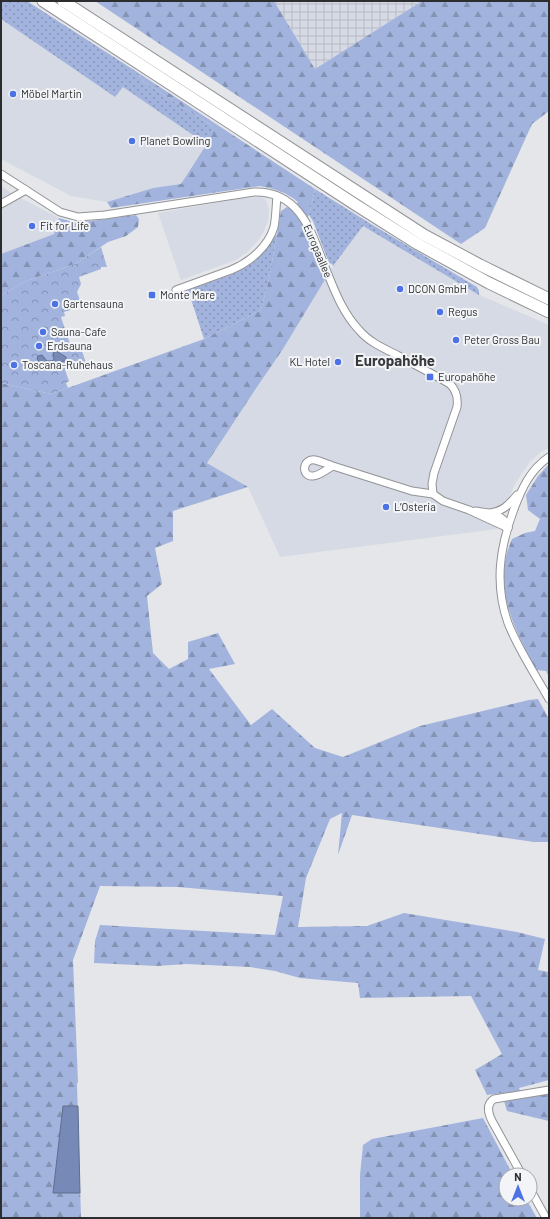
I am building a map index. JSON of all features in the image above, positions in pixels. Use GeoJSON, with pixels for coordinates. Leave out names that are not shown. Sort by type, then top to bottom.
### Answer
{"type":"FeatureCollection","features":[{"type":"Feature","properties":{"kind":"highway"},"geometry":{"type":"LineString","coordinates":[[43,1],[349,201],[412,240],[489,283],[549,312]]}},
{"type":"Feature","properties":{"kind":"highway"},"geometry":{"type":"LineString","coordinates":[[63,1],[424,235],[549,299]]}},
{"type":"Feature","properties":{"kind":"highway"},"geometry":{"type":"LineString","coordinates":[[76,1],[100,26]]}},
{"type":"Feature","properties":{"kind":"street","name":"Europaallee"},"geometry":{"type":"LineString","coordinates":[[1,174],[60,212],[78,217],[105,215],[246,192],[262,192],[278,196],[289,202],[306,220],[346,315],[358,330],[376,344],[450,384],[458,396],[457,407],[434,473],[432,484],[434,494]]}},
{"type":"Feature","properties":{"kind":"street"},"geometry":{"type":"LineString","coordinates":[[1,204],[26,190]]}},
{"type":"Feature","properties":{"kind":"street"},"geometry":{"type":"LineString","coordinates":[[176,290],[232,270],[255,256],[264,245],[274,226],[278,196]]}},
{"type":"Feature","properties":{"kind":"street"},"geometry":{"type":"LineString","coordinates":[[490,513],[500,511],[506,507],[522,488],[534,469],[549,457]]}},
{"type":"Feature","properties":{"kind":"street"},"geometry":{"type":"LineString","coordinates":[[332,466],[412,492],[434,494],[443,501],[469,510],[508,528]]}},
{"type":"Feature","properties":{"kind":"street"},"geometry":{"type":"LineString","coordinates":[[522,488],[503,545],[500,570],[501,586],[506,616],[517,642],[549,698]]}},
{"type":"Feature","properties":{"kind":"street"},"geometry":{"type":"LineString","coordinates":[[469,510],[490,513],[502,518],[506,522],[508,528]]}},
{"type":"Feature","properties":{"kind":"street"},"geometry":{"type":"LineString","coordinates":[[518,1167],[492,1121],[489,1113],[489,1105],[494,1099],[549,1090]]}},
{"type":"Feature","properties":{"kind":"street"},"geometry":{"type":"LineString","coordinates":[[538,1204],[546,1218]]}},
{"type":"Feature","properties":{"kind":"shaded area"},"geometry":{"type":"Polygon","coordinates":[[[274,1],[422,1],[315,69],[274,1]]]}},
{"type":"Feature","properties":{"kind":"shaded area"},"geometry":{"type":"Polygon","coordinates":[[[1,19],[115,97],[122,86],[206,144],[181,184],[153,188],[107,202],[71,196],[1,159],[1,19]]]}},
{"type":"Feature","properties":{"kind":"shaded area"},"geometry":{"type":"Polygon","coordinates":[[[1,186],[13,194],[59,218],[54,234],[1,254],[1,186]]]}},
{"type":"Feature","properties":{"kind":"shaded area"},"geometry":{"type":"Polygon","coordinates":[[[261,197],[266,200],[269,210],[268,221],[257,242],[236,260],[181,280],[158,213],[243,198],[261,197]]]}},
{"type":"Feature","properties":{"kind":"shaded area","name":"Europahöhe"},"geometry":{"type":"Polygon","coordinates":[[[363,226],[484,297],[549,325],[549,448],[542,451],[530,462],[522,473],[514,486],[497,529],[280,557],[248,487],[207,463],[283,349],[333,266],[363,226]]]}},
{"type":"Feature","properties":{"kind":"shaded area"},"geometry":{"type":"Polygon","coordinates":[[[56,351],[66,357],[66,360],[57,364],[49,364],[40,363],[37,359],[38,356],[42,355],[47,361],[52,361],[54,359],[53,353],[56,351]]]}},
{"type":"Feature","properties":{"kind":"shaded area"},"geometry":{"type":"Polygon","coordinates":[[[63,1106],[78,1106],[80,1193],[53,1193],[63,1106]]]}},
{"type":"Feature","properties":{"kind":"green space"},"geometry":{"type":"Polygon","coordinates":[[[1,1],[27,1],[137,72],[144,82],[211,125],[214,134],[206,144],[123,87],[115,97],[1,19],[1,1]]]}},
{"type":"Feature","properties":{"kind":"green space"},"geometry":{"type":"Polygon","coordinates":[[[95,1],[274,1],[315,69],[422,1],[549,1],[549,111],[532,124],[485,228],[461,244],[95,1]]]}},
{"type":"Feature","properties":{"kind":"green space"},"geometry":{"type":"Polygon","coordinates":[[[137,72],[315,189],[309,215],[303,224],[326,278],[283,349],[207,463],[248,487],[173,511],[173,541],[155,548],[162,584],[147,596],[153,653],[169,669],[188,659],[188,642],[218,633],[235,664],[209,669],[251,725],[272,709],[315,748],[343,757],[420,726],[538,699],[549,719],[549,842],[534,842],[352,815],[338,855],[342,813],[330,819],[306,878],[298,927],[367,926],[404,913],[517,932],[545,939],[538,970],[549,972],[549,1080],[519,1088],[520,1091],[487,1095],[475,1070],[502,1054],[471,996],[360,998],[358,983],[300,978],[275,971],[250,967],[186,964],[157,966],[94,963],[95,941],[100,925],[275,935],[283,896],[178,887],[100,886],[73,960],[78,1082],[81,1218],[1,1218],[1,383],[51,394],[204,339],[261,310],[269,279],[281,211],[287,207],[293,210],[298,202],[280,191],[260,186],[111,208],[107,202],[153,188],[181,184],[213,134],[211,125],[144,82],[137,72]]]}},
{"type":"Feature","properties":{"kind":"green space"},"geometry":{"type":"Polygon","coordinates":[[[315,189],[477,287],[479,295],[363,226],[333,266],[329,263],[313,221],[309,215],[315,189]]]}},
{"type":"Feature","properties":{"kind":"green space"},"geometry":{"type":"Polygon","coordinates":[[[136,215],[139,219],[138,227],[126,236],[108,242],[75,264],[24,282],[1,296],[1,254],[54,234],[59,218],[76,223],[136,215]]]}},
{"type":"Feature","properties":{"kind":"green space"},"geometry":{"type":"Polygon","coordinates":[[[277,234],[269,279],[261,310],[204,339],[188,290],[233,274],[254,262],[277,234]]]}},
{"type":"Feature","properties":{"kind":"green space"},"geometry":{"type":"Polygon","coordinates":[[[101,247],[107,267],[101,267],[101,269],[79,277],[81,284],[77,292],[82,306],[64,312],[65,316],[61,317],[70,344],[75,343],[77,349],[81,348],[86,363],[65,370],[69,381],[66,383],[68,388],[51,394],[1,383],[1,296],[24,282],[75,264],[101,247]]]}},
{"type":"Feature","properties":{"kind":"green space"},"geometry":{"type":"Polygon","coordinates":[[[549,464],[549,677],[546,671],[536,670],[516,630],[507,602],[504,587],[504,572],[506,555],[512,539],[525,533],[535,531],[540,519],[528,510],[526,495],[538,476],[549,464]]]}},
{"type":"Feature","properties":{"kind":"green space"},"geometry":{"type":"Polygon","coordinates":[[[549,1094],[549,1121],[507,1111],[504,1101],[549,1094]]]}},
{"type":"Feature","properties":{"kind":"green space"},"geometry":{"type":"Polygon","coordinates":[[[483,1118],[509,1167],[498,1167],[498,1207],[531,1207],[537,1218],[360,1218],[360,1175],[363,1145],[372,1139],[483,1118]]]}},
{"type":"Feature","properties":{"kind":"place","name":"Möbel Martin"},"geometry":{"type":"Point","coordinates":[13,94]}},
{"type":"Feature","properties":{"kind":"place","name":"Planet Bowling"},"geometry":{"type":"Point","coordinates":[132,141]}},
{"type":"Feature","properties":{"kind":"place","name":"Fit for Life"},"geometry":{"type":"Point","coordinates":[32,226]}},
{"type":"Feature","properties":{"kind":"place","name":"DCON GmbH"},"geometry":{"type":"Point","coordinates":[400,289]}},
{"type":"Feature","properties":{"kind":"place","name":"Monte Mare"},"geometry":{"type":"Point","coordinates":[152,295]}},
{"type":"Feature","properties":{"kind":"place","name":"Gartensauna"},"geometry":{"type":"Point","coordinates":[55,304]}},
{"type":"Feature","properties":{"kind":"place","name":"Regus"},"geometry":{"type":"Point","coordinates":[440,312]}},
{"type":"Feature","properties":{"kind":"place","name":"Sauna-Cafe"},"geometry":{"type":"Point","coordinates":[43,332]}},
{"type":"Feature","properties":{"kind":"place","name":"Peter Gross Bau"},"geometry":{"type":"Point","coordinates":[456,340]}},
{"type":"Feature","properties":{"kind":"place","name":"Erdsauna"},"geometry":{"type":"Point","coordinates":[39,346]}},
{"type":"Feature","properties":{"kind":"place","name":"KL Hotel"},"geometry":{"type":"Point","coordinates":[338,362]}},
{"type":"Feature","properties":{"kind":"place","name":"Toscana-Ruhehaus"},"geometry":{"type":"Point","coordinates":[14,365]}},
{"type":"Feature","properties":{"kind":"place","name":"Europahöhe"},"geometry":{"type":"Point","coordinates":[430,377]}},
{"type":"Feature","properties":{"kind":"place","name":"L’Osteria"},"geometry":{"type":"Point","coordinates":[386,507]}},
{"type":"Feature","properties":{"kind":"district","name":"Europahöhe"},"geometry":{"type":"Point","coordinates":[395,361]}}]}
